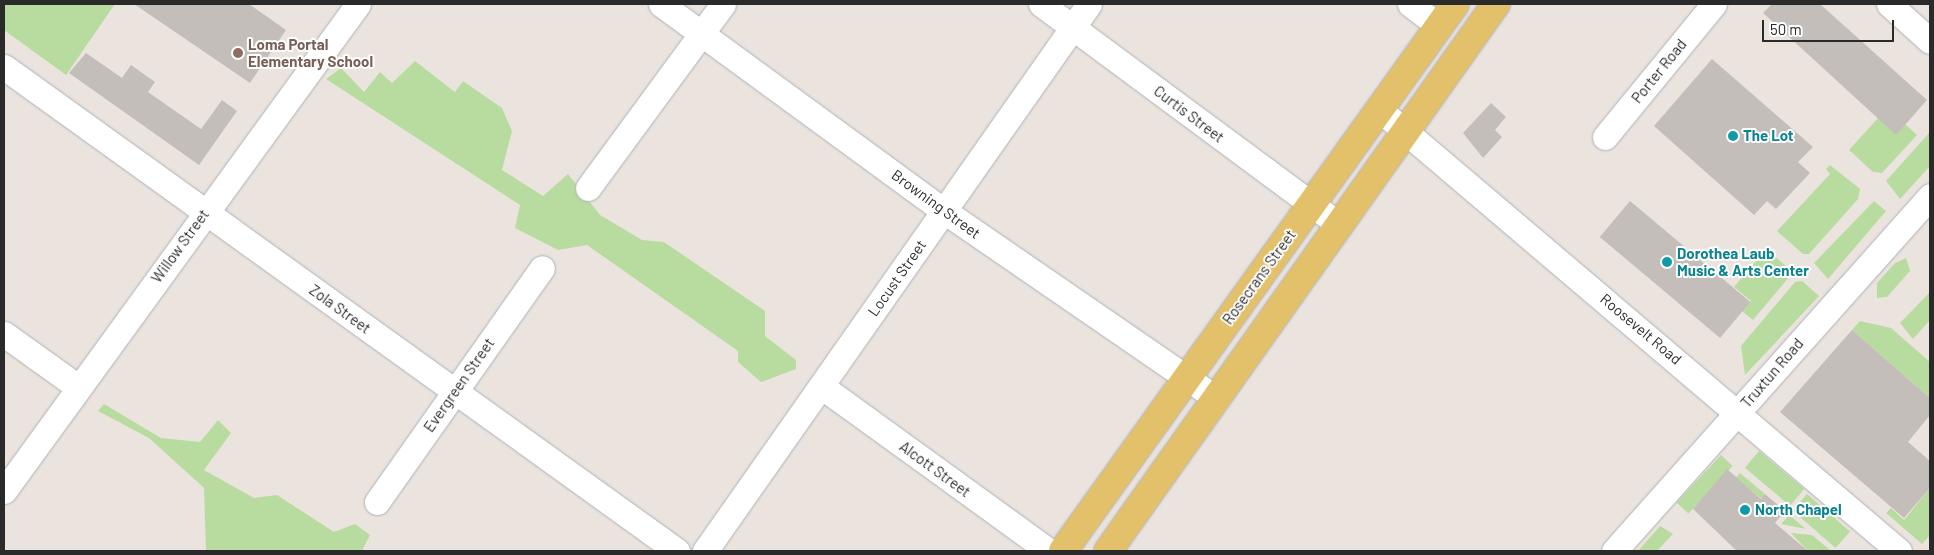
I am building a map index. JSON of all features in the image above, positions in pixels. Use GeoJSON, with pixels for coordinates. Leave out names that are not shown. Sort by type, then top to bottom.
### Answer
{"type":"FeatureCollection","features":[{"type":"Feature","properties":{"kind":"main road","name":"Rosecrans Street"},"geometry":{"type":"LineString","coordinates":[[1063,551],[1455,4]]}},
{"type":"Feature","properties":{"kind":"main road"},"geometry":{"type":"LineString","coordinates":[[1108,551],[1338,223],[1496,4]]}},
{"type":"Feature","properties":{"kind":"street","name":"Willow Street"},"geometry":{"type":"LineString","coordinates":[[4,491],[205,211],[358,4]]}},
{"type":"Feature","properties":{"kind":"street","name":"Browning Street"},"geometry":{"type":"LineString","coordinates":[[661,4],[944,211],[1215,397]]}},
{"type":"Feature","properties":{"kind":"street"},"geometry":{"type":"LineString","coordinates":[[588,188],[723,4]]}},
{"type":"Feature","properties":{"kind":"street","name":"Curtis Street"},"geometry":{"type":"LineString","coordinates":[[1041,4],[1338,223]]}},
{"type":"Feature","properties":{"kind":"street","name":"Locust Street"},"geometry":{"type":"LineString","coordinates":[[705,551],[1089,4]]}},
{"type":"Feature","properties":{"kind":"street"},"geometry":{"type":"LineString","coordinates":[[1410,4],[1439,26]]}},
{"type":"Feature","properties":{"kind":"street","name":"Porter Road"},"geometry":{"type":"LineString","coordinates":[[1605,137],[1714,4]]}},
{"type":"Feature","properties":{"kind":"street"},"geometry":{"type":"LineString","coordinates":[[1889,4],[1930,41]]}},
{"type":"Feature","properties":{"kind":"street","name":"Zola Street"},"geometry":{"type":"LineString","coordinates":[[4,67],[677,551]]}},
{"type":"Feature","properties":{"kind":"street","name":"Roosevelt Road"},"geometry":{"type":"LineString","coordinates":[[1380,110],[1406,130],[1899,551]]}},
{"type":"Feature","properties":{"kind":"street","name":"Truxtun Road"},"geometry":{"type":"LineString","coordinates":[[1614,551],[1930,196]]}},
{"type":"Feature","properties":{"kind":"street","name":"Evergreen Street"},"geometry":{"type":"LineString","coordinates":[[377,502],[542,268]]}},
{"type":"Feature","properties":{"kind":"street"},"geometry":{"type":"LineString","coordinates":[[4,334],[78,387]]}},
{"type":"Feature","properties":{"kind":"street","name":"Alcott Street"},"geometry":{"type":"LineString","coordinates":[[821,386],[1049,551]]}},
{"type":"Feature","properties":{"kind":"green space"},"geometry":{"type":"Polygon","coordinates":[[[4,4],[115,4],[66,75],[4,30],[4,4]]]}},
{"type":"Feature","properties":{"kind":"green space"},"geometry":{"type":"Polygon","coordinates":[[[415,61],[455,92],[463,81],[502,108],[512,131],[502,170],[543,196],[568,174],[600,215],[642,240],[664,242],[765,311],[765,336],[796,360],[796,369],[761,382],[738,362],[738,351],[587,245],[558,250],[515,228],[520,205],[326,79],[341,68],[364,92],[380,72],[392,83],[415,61]]]}},
{"type":"Feature","properties":{"kind":"green space"},"geometry":{"type":"Polygon","coordinates":[[[1878,118],[1905,124],[1917,135],[1882,173],[1873,172],[1849,150],[1878,118]]]}},
{"type":"Feature","properties":{"kind":"green space"},"geometry":{"type":"Polygon","coordinates":[[[1930,132],[1930,166],[1900,199],[1886,181],[1930,132]]]}},
{"type":"Feature","properties":{"kind":"green space"},"geometry":{"type":"Polygon","coordinates":[[[1830,165],[1860,189],[1858,199],[1809,254],[1803,254],[1777,231],[1830,174],[1826,169],[1830,165]]]}},
{"type":"Feature","properties":{"kind":"green space"},"geometry":{"type":"Polygon","coordinates":[[[1874,201],[1886,211],[1828,279],[1814,263],[1874,201]]]}},
{"type":"Feature","properties":{"kind":"green space"},"geometry":{"type":"Polygon","coordinates":[[[1766,249],[1786,266],[1789,277],[1753,320],[1742,311],[1751,301],[1734,287],[1766,249]]]}},
{"type":"Feature","properties":{"kind":"green space"},"geometry":{"type":"Polygon","coordinates":[[[1906,258],[1910,271],[1887,297],[1877,298],[1877,283],[1895,263],[1906,258]]]}},
{"type":"Feature","properties":{"kind":"green space"},"geometry":{"type":"Polygon","coordinates":[[[1802,281],[1819,296],[1745,375],[1741,346],[1795,282],[1802,281]]]}},
{"type":"Feature","properties":{"kind":"green space"},"geometry":{"type":"Polygon","coordinates":[[[1930,292],[1930,320],[1913,339],[1900,323],[1930,292]]]}},
{"type":"Feature","properties":{"kind":"green space"},"geometry":{"type":"Polygon","coordinates":[[[1860,321],[1891,328],[1930,362],[1930,398],[1852,330],[1860,321]]]}},
{"type":"Feature","properties":{"kind":"green space"},"geometry":{"type":"Polygon","coordinates":[[[104,404],[161,438],[200,442],[218,420],[231,433],[204,470],[254,498],[277,495],[334,532],[355,524],[370,535],[362,551],[206,551],[204,488],[149,438],[98,411],[104,404]]]}},
{"type":"Feature","properties":{"kind":"green space"},"geometry":{"type":"Polygon","coordinates":[[[1759,451],[1804,489],[1790,506],[1745,468],[1759,451]]]}},
{"type":"Feature","properties":{"kind":"green space"},"geometry":{"type":"Polygon","coordinates":[[[1721,455],[1733,466],[1688,513],[1677,503],[1721,455]]]}},
{"type":"Feature","properties":{"kind":"green space"},"geometry":{"type":"Polygon","coordinates":[[[1740,473],[1765,494],[1761,499],[1736,478],[1740,473]]]}},
{"type":"Feature","properties":{"kind":"green space"},"geometry":{"type":"Polygon","coordinates":[[[1930,488],[1930,535],[1922,544],[1886,513],[1891,508],[1904,520],[1930,488]]]}},
{"type":"Feature","properties":{"kind":"green space"},"geometry":{"type":"Polygon","coordinates":[[[1807,494],[1850,531],[1836,548],[1793,511],[1807,494]]]}},
{"type":"Feature","properties":{"kind":"green space"},"geometry":{"type":"Polygon","coordinates":[[[1789,515],[1806,529],[1781,524],[1789,515]]]}},
{"type":"Feature","properties":{"kind":"green space"},"geometry":{"type":"Polygon","coordinates":[[[1660,526],[1673,534],[1657,551],[1638,551],[1660,526]]]}},
{"type":"Feature","properties":{"kind":"green space"},"geometry":{"type":"Polygon","coordinates":[[[1791,533],[1812,535],[1830,550],[1808,551],[1791,533]]]}},
{"type":"Feature","properties":{"kind":"building"},"geometry":{"type":"Polygon","coordinates":[[[134,4],[249,4],[286,30],[250,83],[134,4]]]}},
{"type":"Feature","properties":{"kind":"building"},"geometry":{"type":"Polygon","coordinates":[[[1772,4],[1820,4],[1927,100],[1896,135],[1763,13],[1772,4]]]}},
{"type":"Feature","properties":{"kind":"building"},"geometry":{"type":"Polygon","coordinates":[[[86,53],[122,78],[131,65],[155,82],[148,92],[201,129],[222,100],[237,111],[199,165],[69,73],[86,53]]]}},
{"type":"Feature","properties":{"kind":"building","name":"The Lot"},"geometry":{"type":"Polygon","coordinates":[[[1712,59],[1813,147],[1798,162],[1810,173],[1776,209],[1767,201],[1754,215],[1654,126],[1712,59]]]}},
{"type":"Feature","properties":{"kind":"building"},"geometry":{"type":"Polygon","coordinates":[[[1491,103],[1506,117],[1495,130],[1502,137],[1483,158],[1463,133],[1491,103]]]}},
{"type":"Feature","properties":{"kind":"building","name":"Dorothea Laub Music & Arts Center"},"geometry":{"type":"Polygon","coordinates":[[[1630,201],[1750,302],[1720,338],[1600,237],[1630,201]]]}},
{"type":"Feature","properties":{"kind":"building"},"geometry":{"type":"Polygon","coordinates":[[[1852,330],[1930,398],[1930,415],[1908,442],[1930,461],[1930,488],[1904,518],[1780,412],[1852,330]]]}},
{"type":"Feature","properties":{"kind":"building","name":"North Chapel"},"geometry":{"type":"Polygon","coordinates":[[[1727,469],[1761,499],[1765,494],[1785,511],[1775,523],[1808,551],[1737,551],[1693,509],[1727,469]]]}},
{"type":"Feature","properties":{"kind":"place","name":"Loma Portal Elementary School"},"geometry":{"type":"Point","coordinates":[238,53]}},
{"type":"Feature","properties":{"kind":"place","name":"The Lot"},"geometry":{"type":"Point","coordinates":[1733,136]}},
{"type":"Feature","properties":{"kind":"place","name":"Dorothea Laub Music & Arts Center"},"geometry":{"type":"Point","coordinates":[1667,262]}},
{"type":"Feature","properties":{"kind":"place","name":"North Chapel"},"geometry":{"type":"Point","coordinates":[1745,510]}}]}
